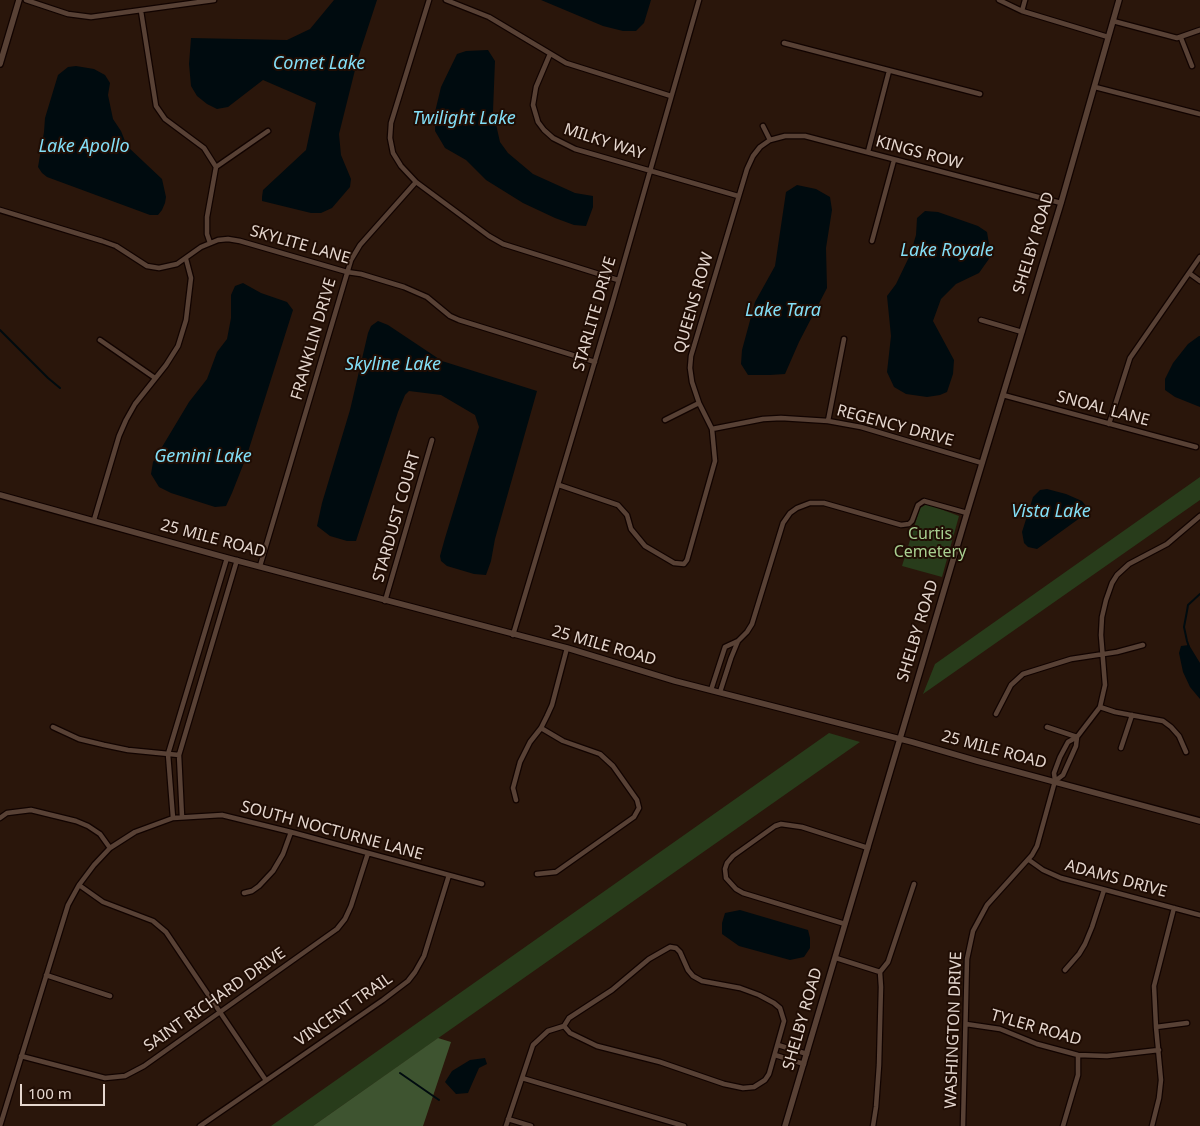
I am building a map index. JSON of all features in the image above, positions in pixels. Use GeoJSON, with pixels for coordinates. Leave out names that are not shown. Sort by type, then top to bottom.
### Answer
{"type":"FeatureCollection","features":[{"type":"Feature","properties":{"kind":"street"},"geometry":{"type":"LineString","coordinates":[[0,64],[19,0]]}},
{"type":"Feature","properties":{"kind":"street"},"geometry":{"type":"LineString","coordinates":[[26,0],[81,16],[141,11],[214,0]]}},
{"type":"Feature","properties":{"kind":"street"},"geometry":{"type":"LineString","coordinates":[[429,0],[391,123],[390,138],[393,153],[416,182],[489,236],[503,244],[618,280]]}},
{"type":"Feature","properties":{"kind":"street"},"geometry":{"type":"LineString","coordinates":[[446,0],[489,17],[550,54],[581,68],[671,96]]}},
{"type":"Feature","properties":{"kind":"street","name":"STARLITE DRIVE"},"geometry":{"type":"LineString","coordinates":[[513,635],[559,485],[699,0]]}},
{"type":"Feature","properties":{"kind":"street"},"geometry":{"type":"LineString","coordinates":[[999,0],[1022,11],[1108,37]]}},
{"type":"Feature","properties":{"kind":"street"},"geometry":{"type":"LineString","coordinates":[[1022,11],[1025,0]]}},
{"type":"Feature","properties":{"kind":"street","name":"SHELBY ROAD"},"geometry":{"type":"LineString","coordinates":[[785,1126],[899,739],[1061,203],[1118,0]]}},
{"type":"Feature","properties":{"kind":"street"},"geometry":{"type":"LineString","coordinates":[[141,11],[156,106],[165,119],[204,148],[216,167],[208,217],[207,234],[210,243]]}},
{"type":"Feature","properties":{"kind":"street"},"geometry":{"type":"LineString","coordinates":[[1113,21],[1166,36],[1181,38],[1200,30]]}},
{"type":"Feature","properties":{"kind":"street"},"geometry":{"type":"LineString","coordinates":[[1181,38],[1192,66]]}},
{"type":"Feature","properties":{"kind":"street"},"geometry":{"type":"LineString","coordinates":[[784,43],[980,94]]}},
{"type":"Feature","properties":{"kind":"street","name":"MILKY WAY"},"geometry":{"type":"LineString","coordinates":[[550,54],[534,97],[534,114],[544,130],[553,138],[563,144],[738,196]]}},
{"type":"Feature","properties":{"kind":"street"},"geometry":{"type":"LineString","coordinates":[[868,152],[890,71]]}},
{"type":"Feature","properties":{"kind":"street"},"geometry":{"type":"LineString","coordinates":[[1095,86],[1200,114]]}},
{"type":"Feature","properties":{"kind":"street"},"geometry":{"type":"LineString","coordinates":[[762,126],[770,140]]}},
{"type":"Feature","properties":{"kind":"street"},"geometry":{"type":"LineString","coordinates":[[216,167],[268,131]]}},
{"type":"Feature","properties":{"kind":"street","name":"KINGS ROW"},"geometry":{"type":"LineString","coordinates":[[770,140],[799,135],[1061,203]]}},
{"type":"Feature","properties":{"kind":"street","name":"QUEENS ROW"},"geometry":{"type":"LineString","coordinates":[[559,485],[618,505],[627,515],[631,529],[645,546],[674,563],[684,564],[687,560],[713,473],[716,450],[712,429],[699,403],[692,382],[691,356],[747,169],[760,147],[770,140]]}},
{"type":"Feature","properties":{"kind":"street"},"geometry":{"type":"LineString","coordinates":[[872,241],[894,160]]}},
{"type":"Feature","properties":{"kind":"street","name":"FRANKLIN DRIVE"},"geometry":{"type":"LineString","coordinates":[[260,566],[351,260],[360,245],[416,182]]}},
{"type":"Feature","properties":{"kind":"street","name":"SKYLITE LANE"},"geometry":{"type":"LineString","coordinates":[[0,210],[102,240],[116,246],[148,266],[159,268],[169,267],[186,259],[201,247],[210,243],[228,239],[240,241],[416,291],[427,297],[450,316],[459,320],[595,362]]}},
{"type":"Feature","properties":{"kind":"street"},"geometry":{"type":"LineString","coordinates":[[1109,424],[1130,358],[1200,257]]}},
{"type":"Feature","properties":{"kind":"street"},"geometry":{"type":"LineString","coordinates":[[94,520],[119,436],[135,404],[178,346],[184,327],[191,278],[186,259]]}},
{"type":"Feature","properties":{"kind":"street"},"geometry":{"type":"LineString","coordinates":[[1189,273],[1200,281]]}},
{"type":"Feature","properties":{"kind":"street"},"geometry":{"type":"LineString","coordinates":[[981,320],[1022,332]]}},
{"type":"Feature","properties":{"kind":"street"},"geometry":{"type":"LineString","coordinates":[[828,421],[844,339]]}},
{"type":"Feature","properties":{"kind":"street"},"geometry":{"type":"LineString","coordinates":[[100,340],[155,378]]}},
{"type":"Feature","properties":{"kind":"street","name":"SNOAL LANE"},"geometry":{"type":"LineString","coordinates":[[1003,396],[1196,447]]}},
{"type":"Feature","properties":{"kind":"street"},"geometry":{"type":"LineString","coordinates":[[665,420],[699,403]]}},
{"type":"Feature","properties":{"kind":"street","name":"REGENCY DRIVE"},"geometry":{"type":"LineString","coordinates":[[712,429],[763,419],[781,418],[828,421],[861,427],[982,462]]}},
{"type":"Feature","properties":{"kind":"street","name":"STARDUST COURT"},"geometry":{"type":"LineString","coordinates":[[385,600],[432,440]]}},
{"type":"Feature","properties":{"kind":"street","name":"25 MILE ROAD"},"geometry":{"type":"LineString","coordinates":[[0,495],[227,558],[567,648],[675,681],[899,739],[1200,821]]}},
{"type":"Feature","properties":{"kind":"street"},"geometry":{"type":"LineString","coordinates":[[711,690],[725,648],[738,641],[752,624],[782,526],[790,513],[797,508],[810,503],[824,502],[900,525],[909,524],[912,521],[918,505],[924,501],[967,513]]}},
{"type":"Feature","properties":{"kind":"street"},"geometry":{"type":"LineString","coordinates":[[1077,737],[1076,746],[1063,775],[1055,781],[1054,773],[1068,742],[1077,737],[1100,707],[1105,684],[1100,635],[1106,600],[1112,583],[1117,575],[1137,559],[1166,544],[1200,516]]}},
{"type":"Feature","properties":{"kind":"street"},"geometry":{"type":"LineString","coordinates":[[173,818],[168,754],[227,558]]}},
{"type":"Feature","properties":{"kind":"street"},"geometry":{"type":"LineString","coordinates":[[182,817],[180,754],[237,560]]}},
{"type":"Feature","properties":{"kind":"street"},"geometry":{"type":"LineString","coordinates":[[221,579],[230,582]]}},
{"type":"Feature","properties":{"kind":"street"},"geometry":{"type":"LineString","coordinates":[[720,692],[730,658],[738,641]]}},
{"type":"Feature","properties":{"kind":"street"},"geometry":{"type":"LineString","coordinates":[[996,714],[1011,684],[1023,674],[1071,659],[1142,645]]}},
{"type":"Feature","properties":{"kind":"street"},"geometry":{"type":"LineString","coordinates":[[516,800],[513,788],[520,762],[530,742],[541,728],[552,705],[567,648]]}},
{"type":"Feature","properties":{"kind":"street"},"geometry":{"type":"LineString","coordinates":[[198,658],[207,659]]}},
{"type":"Feature","properties":{"kind":"street"},"geometry":{"type":"LineString","coordinates":[[1100,707],[1115,712],[1163,721],[1179,736],[1186,752]]}},
{"type":"Feature","properties":{"kind":"street"},"geometry":{"type":"LineString","coordinates":[[1121,748],[1132,715]]}},
{"type":"Feature","properties":{"kind":"street"},"geometry":{"type":"LineString","coordinates":[[53,727],[79,739],[104,745],[128,750],[180,754]]}},
{"type":"Feature","properties":{"kind":"street"},"geometry":{"type":"LineString","coordinates":[[1047,727],[1077,737]]}},
{"type":"Feature","properties":{"kind":"street"},"geometry":{"type":"LineString","coordinates":[[537,874],[556,872],[634,818],[639,808],[637,800],[613,766],[600,754],[563,741],[541,728]]}},
{"type":"Feature","properties":{"kind":"street","name":"WASHINGTON DRIVE"},"geometry":{"type":"LineString","coordinates":[[963,1126],[967,959],[973,931],[987,905],[1029,860],[1036,846],[1055,781]]}},
{"type":"Feature","properties":{"kind":"street"},"geometry":{"type":"LineString","coordinates":[[0,818],[7,813],[31,810],[76,821],[100,834],[110,848]]}},
{"type":"Feature","properties":{"kind":"street","name":"SOUTH NOCTURNE LANE"},"geometry":{"type":"LineString","coordinates":[[0,1126],[68,905],[78,884],[110,848],[135,832],[173,818],[222,815],[292,832],[482,884]]}},
{"type":"Feature","properties":{"kind":"street"},"geometry":{"type":"LineString","coordinates":[[845,924],[743,893],[736,889],[726,878],[725,869],[733,856],[768,831],[782,824],[795,825],[868,848]]}},
{"type":"Feature","properties":{"kind":"street"},"geometry":{"type":"LineString","coordinates":[[244,893],[252,891],[259,886],[273,872],[292,832]]}},
{"type":"Feature","properties":{"kind":"street","name":"SAINT RICHARD DRIVE"},"geometry":{"type":"LineString","coordinates":[[21,1056],[104,1078],[125,1076],[144,1066],[338,929],[351,906],[368,853]]}},
{"type":"Feature","properties":{"kind":"street","name":"ADAMS DRIVE"},"geometry":{"type":"LineString","coordinates":[[1029,860],[1052,874],[1104,890],[1200,915]]}},
{"type":"Feature","properties":{"kind":"street","name":"VINCENT TRAIL"},"geometry":{"type":"LineString","coordinates":[[200,1126],[408,981],[424,956],[449,875]]}},
{"type":"Feature","properties":{"kind":"street"},"geometry":{"type":"LineString","coordinates":[[78,884],[103,902],[147,918],[160,925],[174,942],[265,1080]]}},
{"type":"Feature","properties":{"kind":"street"},"geometry":{"type":"LineString","coordinates":[[873,1126],[879,1065],[882,987],[880,972],[888,962],[914,884]]}},
{"type":"Feature","properties":{"kind":"street"},"geometry":{"type":"LineString","coordinates":[[1065,970],[1085,944],[1104,890]]}},
{"type":"Feature","properties":{"kind":"street"},"geometry":{"type":"LineString","coordinates":[[1152,1126],[1161,1080],[1156,1027],[1155,979],[1174,908]]}},
{"type":"Feature","properties":{"kind":"street"},"geometry":{"type":"LineString","coordinates":[[506,1126],[533,1045],[537,1039],[548,1031],[564,1026],[569,1018],[612,990],[649,959],[670,947],[676,948],[680,952],[684,963],[694,976],[702,981],[740,988],[774,1002],[780,1008],[784,1021],[769,1074],[765,1080],[754,1087],[743,1088],[724,1084],[660,1062],[597,1046],[570,1033],[564,1026]]}},
{"type":"Feature","properties":{"kind":"street"},"geometry":{"type":"LineString","coordinates":[[836,958],[880,972]]}},
{"type":"Feature","properties":{"kind":"street"},"geometry":{"type":"LineString","coordinates":[[46,975],[110,996]]}},
{"type":"Feature","properties":{"kind":"street"},"geometry":{"type":"LineString","coordinates":[[1156,1027],[1187,1022]]}},
{"type":"Feature","properties":{"kind":"street","name":"TYLER ROAD"},"geometry":{"type":"LineString","coordinates":[[966,1024],[1000,1029],[1037,1044],[1078,1055],[1107,1056],[1159,1050]]}},
{"type":"Feature","properties":{"kind":"street"},"geometry":{"type":"LineString","coordinates":[[778,1045],[807,1054]]}},
{"type":"Feature","properties":{"kind":"street"},"geometry":{"type":"LineString","coordinates":[[775,1055],[804,1064]]}},
{"type":"Feature","properties":{"kind":"street"},"geometry":{"type":"LineString","coordinates":[[1063,1126],[1078,1075],[1078,1055]]}},
{"type":"Feature","properties":{"kind":"street"},"geometry":{"type":"LineString","coordinates":[[522,1078],[684,1126]]}},
{"type":"Feature","properties":{"kind":"street"},"geometry":{"type":"LineString","coordinates":[[508,1119],[531,1126]]}},
{"type":"Feature","properties":{"kind":"green space"},"geometry":{"type":"Polygon","coordinates":[[[1200,477],[1200,500],[923,694],[935,664],[1200,477]]]}},
{"type":"Feature","properties":{"kind":"green space","name":"Curtis Cemetery"},"geometry":{"type":"Polygon","coordinates":[[[927,504],[959,516],[942,577],[902,566],[920,508],[927,504]]]}},
{"type":"Feature","properties":{"kind":"green space"},"geometry":{"type":"Polygon","coordinates":[[[829,733],[860,742],[313,1126],[271,1126],[829,733]]]}},
{"type":"Feature","properties":{"kind":"green space"},"geometry":{"type":"Polygon","coordinates":[[[438,1038],[451,1042],[423,1126],[313,1126],[438,1038]]]}},
{"type":"Feature","properties":{"kind":"water","name":"Comet Lake"},"geometry":{"type":"Polygon","coordinates":[[[334,0],[377,0],[358,58],[339,134],[341,155],[351,179],[350,187],[332,208],[321,213],[311,213],[262,201],[262,197],[263,190],[306,150],[316,103],[263,80],[228,107],[217,109],[207,104],[197,96],[191,86],[189,64],[191,38],[287,40],[310,29],[334,0]]]}},
{"type":"Feature","properties":{"kind":"water"},"geometry":{"type":"Polygon","coordinates":[[[541,0],[651,0],[644,23],[636,31],[623,31],[603,26],[541,0]]]}},
{"type":"Feature","properties":{"kind":"water","name":"Twilight Lake"},"geometry":{"type":"Polygon","coordinates":[[[488,50],[495,61],[493,111],[500,142],[508,153],[533,174],[575,193],[593,196],[593,207],[586,226],[574,225],[555,218],[523,203],[486,180],[466,160],[445,148],[435,131],[435,112],[441,87],[457,54],[466,51],[488,50]]]}},
{"type":"Feature","properties":{"kind":"water","name":"Lake Apollo"},"geometry":{"type":"Polygon","coordinates":[[[76,66],[94,69],[105,75],[110,83],[108,95],[113,119],[121,131],[127,146],[162,179],[166,197],[162,210],[158,215],[150,215],[47,177],[38,167],[45,118],[58,75],[68,67],[76,66]]]}},
{"type":"Feature","properties":{"kind":"water","name":"Lake Tara"},"geometry":{"type":"Polygon","coordinates":[[[797,185],[816,189],[830,197],[832,210],[826,248],[827,288],[785,374],[748,375],[741,364],[742,350],[755,302],[775,266],[786,192],[797,185]]]}},
{"type":"Feature","properties":{"kind":"water","name":"Lake Royale"},"geometry":{"type":"Polygon","coordinates":[[[925,211],[938,212],[978,226],[987,232],[991,256],[979,273],[956,284],[941,299],[933,321],[954,360],[953,374],[947,392],[927,397],[906,394],[894,387],[887,372],[891,336],[887,296],[896,284],[910,255],[916,235],[917,218],[925,211]]]}},
{"type":"Feature","properties":{"kind":"water","name":"Gemini Lake"},"geometry":{"type":"Polygon","coordinates":[[[243,283],[261,293],[287,302],[293,310],[247,455],[232,493],[226,506],[215,507],[171,493],[159,487],[151,474],[153,462],[189,402],[207,379],[217,352],[227,339],[231,318],[231,295],[235,286],[243,283]]]}},
{"type":"Feature","properties":{"kind":"water","name":"Skyline Lake"},"geometry":{"type":"Polygon","coordinates":[[[378,321],[388,325],[442,361],[537,391],[486,575],[474,574],[447,566],[441,561],[440,556],[445,538],[479,427],[475,415],[441,395],[409,391],[405,395],[356,541],[347,541],[330,536],[317,526],[350,410],[368,333],[371,326],[378,321]]]}},
{"type":"Feature","properties":{"kind":"water"},"geometry":{"type":"Polygon","coordinates":[[[1199,336],[1200,407],[1175,397],[1165,390],[1165,379],[1173,363],[1188,344],[1199,336]]]}},
{"type":"Feature","properties":{"kind":"water","name":"Vista Lake"},"geometry":{"type":"Polygon","coordinates":[[[1047,489],[1082,501],[1086,506],[1084,515],[1037,549],[1028,547],[1024,543],[1022,532],[1033,497],[1040,490],[1047,489]]]}},
{"type":"Feature","properties":{"kind":"water"},"geometry":{"type":"Polygon","coordinates":[[[1189,645],[1200,663],[1200,699],[1190,687],[1183,672],[1179,653],[1181,646],[1189,645]]]}},
{"type":"Feature","properties":{"kind":"water"},"geometry":{"type":"Polygon","coordinates":[[[740,910],[808,930],[810,948],[804,957],[790,960],[739,946],[722,934],[722,923],[725,913],[740,910]]]}},
{"type":"Feature","properties":{"kind":"water"},"geometry":{"type":"Polygon","coordinates":[[[485,1058],[487,1064],[479,1068],[468,1093],[456,1094],[445,1082],[452,1071],[470,1060],[485,1058]]]}},
{"type":"Feature","properties":{"kind":"waterway"},"geometry":{"type":"LineString","coordinates":[[0,330],[60,388]]}},
{"type":"Feature","properties":{"kind":"waterway"},"geometry":{"type":"LineString","coordinates":[[1189,647],[1184,627],[1188,605],[1200,594]]}},
{"type":"Feature","properties":{"kind":"waterway"},"geometry":{"type":"LineString","coordinates":[[400,1073],[439,1100]]}}]}
